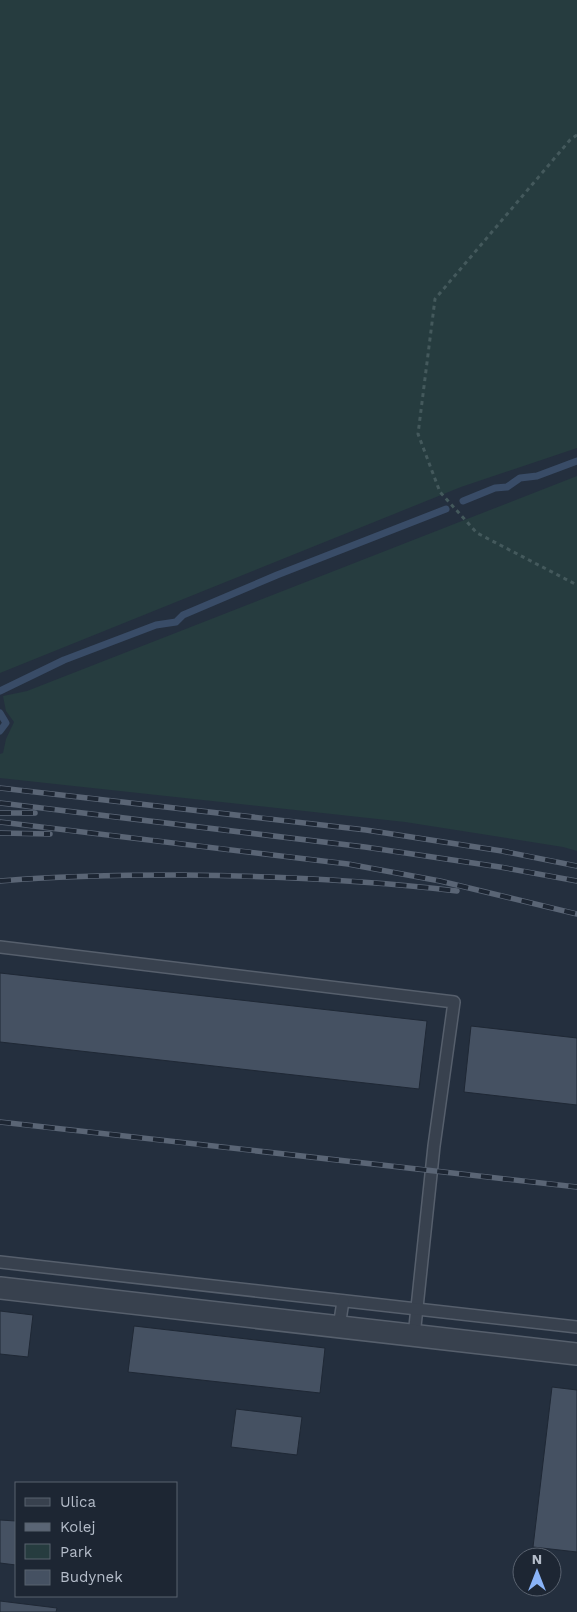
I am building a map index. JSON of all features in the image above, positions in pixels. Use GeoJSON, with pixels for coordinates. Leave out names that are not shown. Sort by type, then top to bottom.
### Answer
{"type":"FeatureCollection","features":[{"type":"Feature","properties":{"kind":"street"},"geometry":{"type":"LineString","coordinates":[[0,1288],[577,1354]]}},
{"type":"Feature","properties":{"kind":"lane"},"geometry":{"type":"LineString","coordinates":[[0,947],[454,1002],[433,1154],[414,1336]]}},
{"type":"Feature","properties":{"kind":"lane"},"geometry":{"type":"LineString","coordinates":[[0,1262],[577,1327]]}},
{"type":"Feature","properties":{"kind":"lane"},"geometry":{"type":"LineString","coordinates":[[339,1327],[343,1300]]}},
{"type":"Feature","properties":{"kind":"path"},"geometry":{"type":"LineString","coordinates":[[577,135],[570,140],[435,299],[418,434],[440,492],[476,532],[577,585]]}},
{"type":"Feature","properties":{"kind":"green space"},"geometry":{"type":"Polygon","coordinates":[[[0,0],[577,0],[577,448],[461,487],[0,673],[0,0]]]}},
{"type":"Feature","properties":{"kind":"green space"},"geometry":{"type":"Polygon","coordinates":[[[577,476],[577,851],[563,847],[405,822],[0,778],[0,754],[3,753],[6,739],[14,722],[6,711],[3,696],[27,691],[577,476]]]}},
{"type":"Feature","properties":{"kind":"building"},"geometry":{"type":"Polygon","coordinates":[[[0,973],[427,1021],[419,1089],[0,1042],[0,973]]]}},
{"type":"Feature","properties":{"kind":"building"},"geometry":{"type":"Polygon","coordinates":[[[471,1026],[577,1038],[577,1105],[464,1092],[471,1026]]]}},
{"type":"Feature","properties":{"kind":"building"},"geometry":{"type":"Polygon","coordinates":[[[0,1311],[33,1315],[28,1357],[0,1354],[0,1311]]]}},
{"type":"Feature","properties":{"kind":"building"},"geometry":{"type":"Polygon","coordinates":[[[134,1326],[325,1348],[320,1393],[128,1372],[134,1326]]]}},
{"type":"Feature","properties":{"kind":"building"},"geometry":{"type":"Polygon","coordinates":[[[552,1387],[577,1390],[577,1552],[562,1550],[562,1547],[533,1547],[552,1387]]]}},
{"type":"Feature","properties":{"kind":"building"},"geometry":{"type":"Polygon","coordinates":[[[236,1409],[302,1417],[297,1455],[231,1447],[236,1409]]]}},
{"type":"Feature","properties":{"kind":"building"},"geometry":{"type":"Polygon","coordinates":[[[0,1520],[15,1521],[15,1565],[0,1563],[0,1520]]]}},
{"type":"Feature","properties":{"kind":"building"},"geometry":{"type":"Polygon","coordinates":[[[0,1601],[57,1608],[56,1612],[0,1612],[0,1601]]]}},
{"type":"Feature","properties":{"kind":"waterway"},"geometry":{"type":"LineString","coordinates":[[463,501],[495,488],[507,487],[520,478],[537,476],[577,461]]}},
{"type":"Feature","properties":{"kind":"waterway"},"geometry":{"type":"LineString","coordinates":[[0,691],[64,660],[156,625],[176,622],[183,615],[277,575],[446,509]]}},
{"type":"Feature","properties":{"kind":"waterway"},"geometry":{"type":"LineString","coordinates":[[0,713],[6,723],[0,731]]}},
{"type":"Feature","properties":{"kind":"railway"},"geometry":{"type":"LineString","coordinates":[[0,788],[366,830],[502,851],[577,866]]}},
{"type":"Feature","properties":{"kind":"railway"},"geometry":{"type":"LineString","coordinates":[[0,803],[365,847],[500,867],[577,881]]}},
{"type":"Feature","properties":{"kind":"railway"},"geometry":{"type":"LineString","coordinates":[[0,813],[35,813]]}},
{"type":"Feature","properties":{"kind":"railway"},"geometry":{"type":"LineString","coordinates":[[0,822],[348,864],[440,881],[577,914]]}},
{"type":"Feature","properties":{"kind":"railway"},"geometry":{"type":"LineString","coordinates":[[0,833],[50,834]]}},
{"type":"Feature","properties":{"kind":"railway"},"geometry":{"type":"LineString","coordinates":[[0,881],[90,876],[216,876],[354,881],[457,891]]}},
{"type":"Feature","properties":{"kind":"railway"},"geometry":{"type":"LineString","coordinates":[[0,1122],[577,1187]]}}]}
